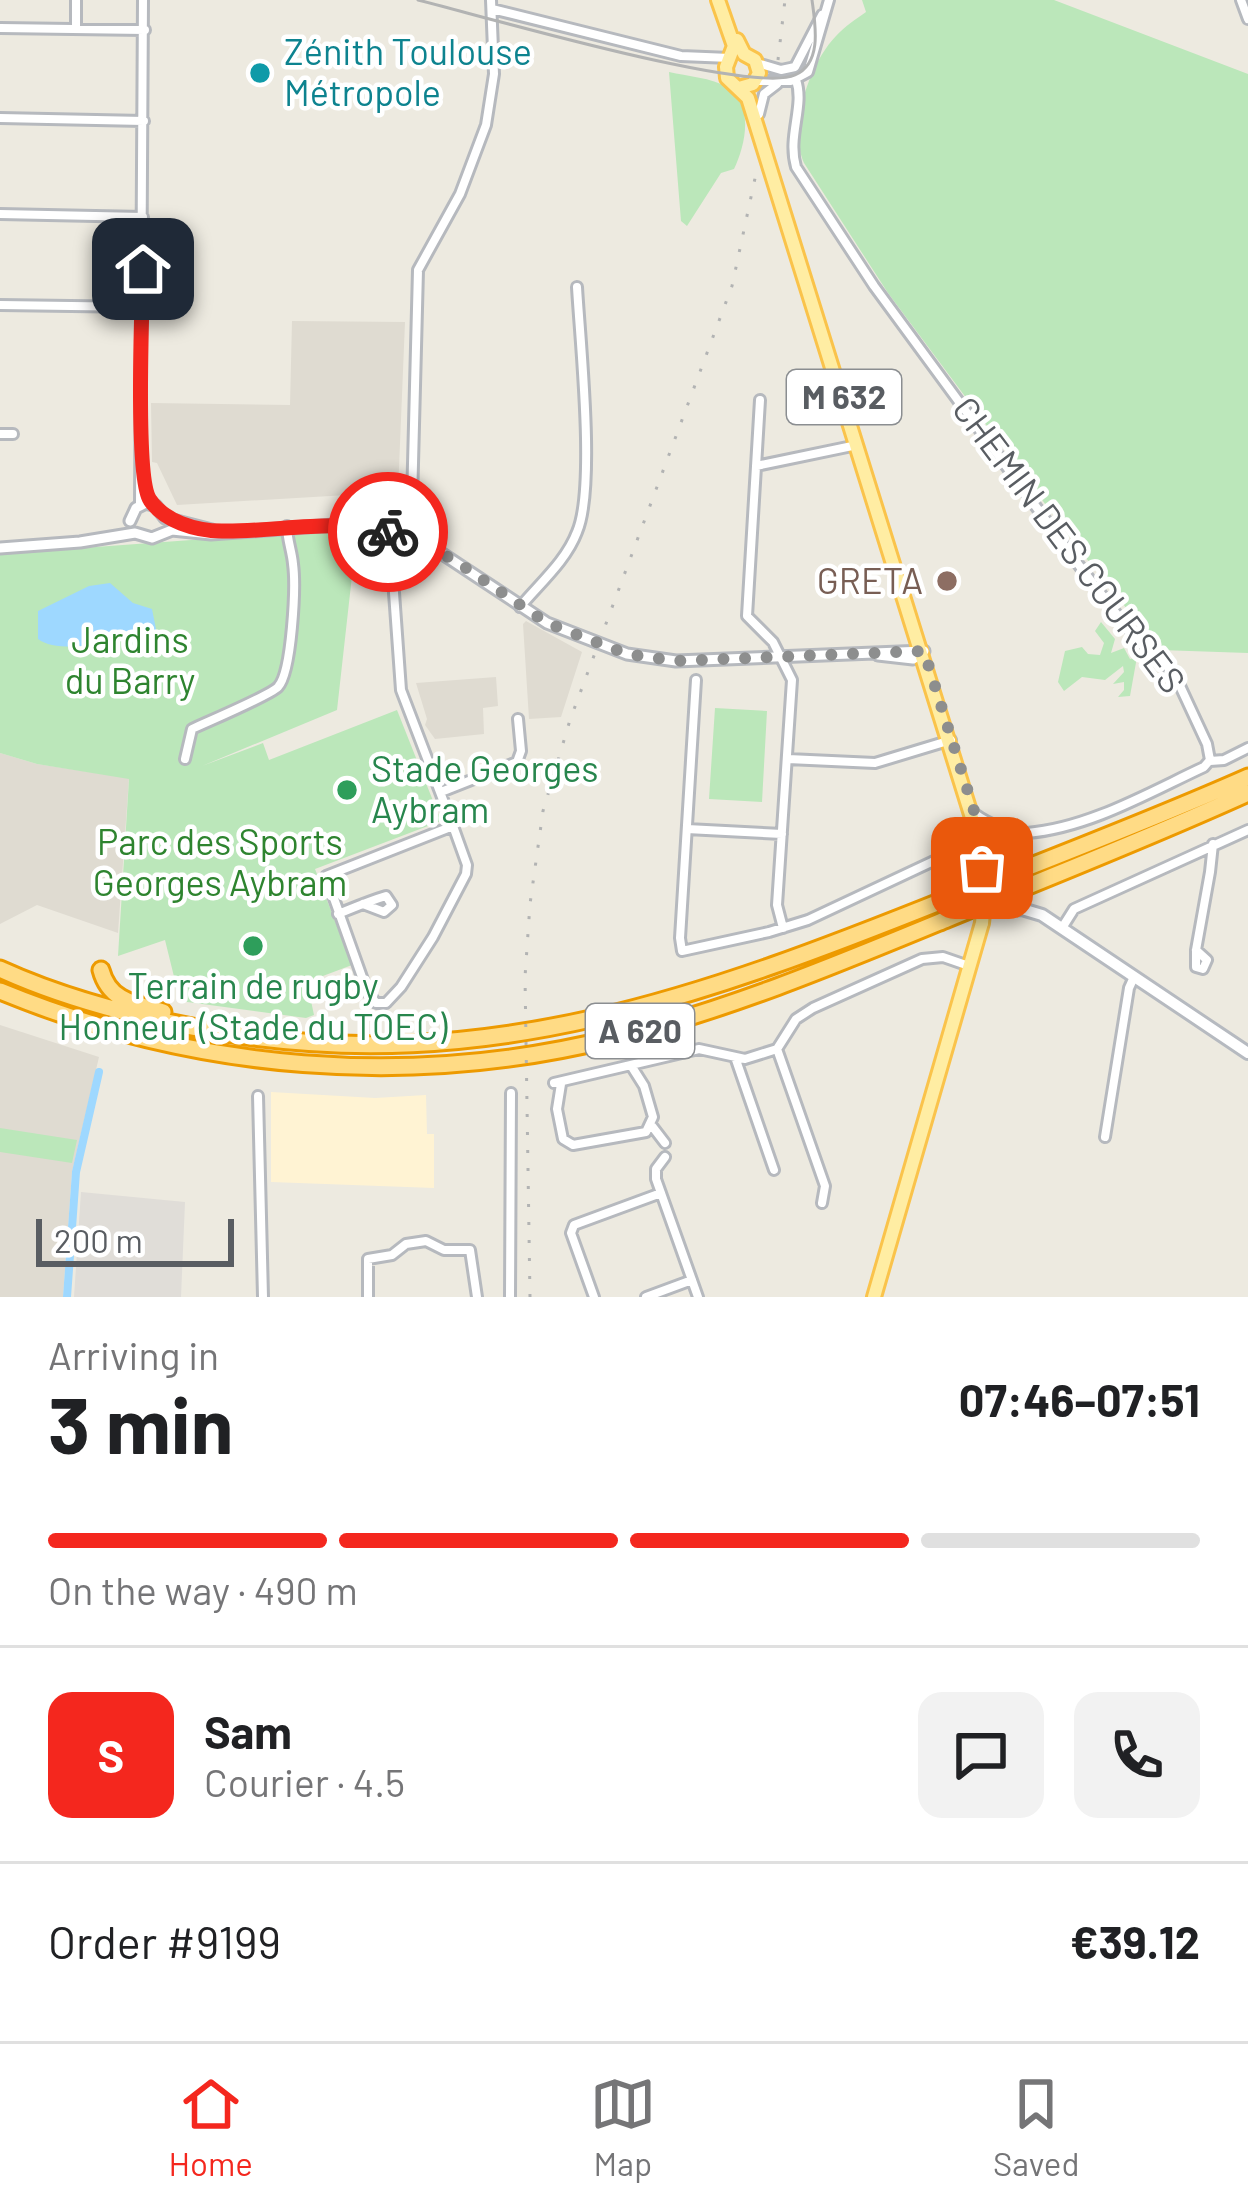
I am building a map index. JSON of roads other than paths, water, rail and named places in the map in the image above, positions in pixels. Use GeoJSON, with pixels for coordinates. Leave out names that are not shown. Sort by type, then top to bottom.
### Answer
{"type":"FeatureCollection","features":[{"type":"Feature","properties":{"kind":"highway","name":"A 620"},"geometry":{"type":"LineString","coordinates":[[0,969],[92,1004],[216,1031],[326,1044],[433,1044],[554,1029],[644,1008],[826,947],[1248,777]]}},
{"type":"Feature","properties":{"kind":"highway","name":"A 620"},"geometry":{"type":"LineString","coordinates":[[0,992],[109,1029],[245,1059],[375,1067],[512,1058],[612,1039],[709,1011],[936,924],[1248,793]]}},
{"type":"Feature","properties":{"kind":"highway"},"geometry":{"type":"LineString","coordinates":[[101,970],[105,985],[116,996],[216,1031]]}},
{"type":"Feature","properties":{"kind":"main road"},"geometry":{"type":"LineString","coordinates":[[722,0],[734,46],[727,58]]}},
{"type":"Feature","properties":{"kind":"main road"},"geometry":{"type":"LineString","coordinates":[[722,0],[729,82],[749,84],[757,63],[727,58]]}},
{"type":"Feature","properties":{"kind":"main road","name":"M 632"},"geometry":{"type":"LineString","coordinates":[[749,84],[856,445]]}},
{"type":"Feature","properties":{"kind":"main road","name":"M 632"},"geometry":{"type":"LineString","coordinates":[[749,84],[763,147],[977,827]]}},
{"type":"Feature","properties":{"kind":"main road"},"geometry":{"type":"LineString","coordinates":[[874,1297],[982,923],[977,827]]}},
{"type":"Feature","properties":{"kind":"main road"},"geometry":{"type":"LineString","coordinates":[[984,898],[988,910],[1024,909],[1042,915],[1248,1053]]}},
{"type":"Feature","properties":{"kind":"main road"},"geometry":{"type":"LineString","coordinates":[[982,923],[1001,910]]}},
{"type":"Feature","properties":{"kind":"street"},"geometry":{"type":"LineString","coordinates":[[76,0],[76,29]]}},
{"type":"Feature","properties":{"kind":"street"},"geometry":{"type":"LineString","coordinates":[[101,538],[130,521],[146,504],[140,398],[145,0]]}},
{"type":"Feature","properties":{"kind":"street"},"geometry":{"type":"LineString","coordinates":[[1241,0],[1248,19]]}},
{"type":"Feature","properties":{"kind":"street"},"geometry":{"type":"LineString","coordinates":[[757,63],[781,70],[795,67],[829,1]]}},
{"type":"Feature","properties":{"kind":"street"},"geometry":{"type":"LineString","coordinates":[[749,84],[796,80],[812,68],[829,1]]}},
{"type":"Feature","properties":{"kind":"street"},"geometry":{"type":"LineString","coordinates":[[453,826],[326,876],[374,1001],[386,1003],[412,970],[466,874],[467,865],[441,792],[401,690],[392,544],[414,487],[418,270],[460,194],[486,125],[494,74],[491,4],[681,56],[727,58],[727,27]]}},
{"type":"Feature","properties":{"kind":"street"},"geometry":{"type":"LineString","coordinates":[[0,28],[145,30]]}},
{"type":"Feature","properties":{"kind":"street","name":"CHEMIN DES COURSES"},"geometry":{"type":"LineString","coordinates":[[796,80],[800,94],[792,147],[796,167],[874,286],[1082,568],[1125,625],[1174,674],[1210,760]]}},
{"type":"Feature","properties":{"kind":"street"},"geometry":{"type":"LineString","coordinates":[[759,114],[764,94],[778,83]]}},
{"type":"Feature","properties":{"kind":"street"},"geometry":{"type":"LineString","coordinates":[[0,118],[144,121]]}},
{"type":"Feature","properties":{"kind":"street"},"geometry":{"type":"LineString","coordinates":[[0,214],[143,217]]}},
{"type":"Feature","properties":{"kind":"street"},"geometry":{"type":"LineString","coordinates":[[520,607],[567,552],[583,515],[577,287]]}},
{"type":"Feature","properties":{"kind":"street"},"geometry":{"type":"LineString","coordinates":[[0,305],[142,307]]}},
{"type":"Feature","properties":{"kind":"street"},"geometry":{"type":"LineString","coordinates":[[760,400],[749,622],[769,637],[792,680],[777,905],[783,928]]}},
{"type":"Feature","properties":{"kind":"street"},"geometry":{"type":"LineString","coordinates":[[0,434],[13,434]]}},
{"type":"Feature","properties":{"kind":"street"},"geometry":{"type":"LineString","coordinates":[[756,466],[856,445]]}},
{"type":"Feature","properties":{"kind":"street"},"geometry":{"type":"LineString","coordinates":[[146,504],[165,518],[218,532]]}},
{"type":"Feature","properties":{"kind":"street"},"geometry":{"type":"LineString","coordinates":[[162,531],[165,518]]}},
{"type":"Feature","properties":{"kind":"street"},"geometry":{"type":"LineString","coordinates":[[130,521],[135,533]]}},
{"type":"Feature","properties":{"kind":"street"},"geometry":{"type":"LineString","coordinates":[[0,548],[135,533],[152,538],[162,531],[348,524],[399,534],[459,563],[520,607],[581,638],[640,657],[676,661],[920,652]]}},
{"type":"Feature","properties":{"kind":"street"},"geometry":{"type":"LineString","coordinates":[[185,759],[192,729],[262,698],[279,686],[287,670],[293,562],[286,526]]}},
{"type":"Feature","properties":{"kind":"street"},"geometry":{"type":"LineString","coordinates":[[696,680],[682,951],[783,928],[940,858],[977,827],[1026,833],[1076,822],[1172,782],[1210,760],[1224,760],[1248,748]]}},
{"type":"Feature","properties":{"kind":"street"},"geometry":{"type":"LineString","coordinates":[[441,792],[517,762],[521,751],[518,718]]}},
{"type":"Feature","properties":{"kind":"street"},"geometry":{"type":"LineString","coordinates":[[788,759],[875,763],[949,741]]}},
{"type":"Feature","properties":{"kind":"street"},"geometry":{"type":"LineString","coordinates":[[977,827],[1004,827]]}},
{"type":"Feature","properties":{"kind":"street"},"geometry":{"type":"LineString","coordinates":[[687,829],[782,834]]}},
{"type":"Feature","properties":{"kind":"street"},"geometry":{"type":"LineString","coordinates":[[1062,929],[1074,909],[1248,830]]}},
{"type":"Feature","properties":{"kind":"street"},"geometry":{"type":"LineString","coordinates":[[1196,950],[1213,844]]}},
{"type":"Feature","properties":{"kind":"street"},"geometry":{"type":"LineString","coordinates":[[338,914],[363,904]]}},
{"type":"Feature","properties":{"kind":"street"},"geometry":{"type":"LineString","coordinates":[[652,1126],[646,1132],[573,1145],[563,1139],[558,1083],[699,1049],[745,1059],[777,1049],[803,1014],[922,959],[943,957],[969,966]]}},
{"type":"Feature","properties":{"kind":"street"},"geometry":{"type":"LineString","coordinates":[[1106,1137],[1134,977]]}},
{"type":"Feature","properties":{"kind":"street"},"geometry":{"type":"LineString","coordinates":[[777,1049],[825,1186],[822,1203]]}},
{"type":"Feature","properties":{"kind":"street"},"geometry":{"type":"LineString","coordinates":[[735,1057],[774,1170]]}},
{"type":"Feature","properties":{"kind":"street"},"geometry":{"type":"LineString","coordinates":[[632,1067],[644,1086],[652,1126],[665,1143]]}},
{"type":"Feature","properties":{"kind":"street"},"geometry":{"type":"LineString","coordinates":[[511,1093],[511,1297]]}},
{"type":"Feature","properties":{"kind":"street"},"geometry":{"type":"LineString","coordinates":[[258,1096],[263,1297]]}},
{"type":"Feature","properties":{"kind":"street"},"geometry":{"type":"LineString","coordinates":[[665,1156],[656,1169],[661,1193],[698,1297]]}},
{"type":"Feature","properties":{"kind":"street"},"geometry":{"type":"LineString","coordinates":[[594,1297],[571,1233],[574,1225],[661,1193]]}},
{"type":"Feature","properties":{"kind":"street"},"geometry":{"type":"LineString","coordinates":[[368,1297],[365,1264],[373,1257],[396,1253],[406,1244],[426,1241],[444,1250],[464,1249],[473,1256],[477,1297]]}},
{"type":"Feature","properties":{"kind":"street"},"geometry":{"type":"LineString","coordinates":[[646,1297],[692,1280]]}},
{"type":"Feature","properties":{"kind":"water"},"geometry":{"type":"Polygon","coordinates":[[[110,583],[133,603],[152,609],[153,635],[77,647],[38,639],[38,611],[89,586],[110,583]]]}},
{"type":"Feature","properties":{"kind":"waterway"},"geometry":{"type":"LineString","coordinates":[[67,1297],[76,1172],[99,1072]]}},
{"type":"Feature","properties":{"kind":"tram line"},"geometry":{"type":"LineString","coordinates":[[418,0],[672,64],[769,78],[795,75],[810,61],[815,42],[812,0]]}},
{"type":"Feature","properties":{"kind":"railway"},"geometry":{"type":"LineString","coordinates":[[778,60],[785,0]]}},
{"type":"Feature","properties":{"kind":"railway"},"geometry":{"type":"LineString","coordinates":[[530,1297],[525,977],[543,811],[570,720],[732,286],[757,169]]}},
{"type":"Feature","properties":{"kind":"place","name":"Zénith Toulouse Métropole"},"geometry":{"type":"Point","coordinates":[260,73]}},
{"type":"Feature","properties":{"kind":"place","name":"GRETA"},"geometry":{"type":"Point","coordinates":[947,581]}},
{"type":"Feature","properties":{"kind":"place","name":"Stade Georges Aybram"},"geometry":{"type":"Point","coordinates":[347,790]}},
{"type":"Feature","properties":{"kind":"place","name":"Terrain de rugby Honneur (Stade du TOEC)"},"geometry":{"type":"Point","coordinates":[253,946]}},
{"type":"Feature","properties":{"kind":"park label","name":"Jardins du Barry"},"geometry":{"type":"Point","coordinates":[130,660]}},
{"type":"Feature","properties":{"kind":"park label","name":"Parc des Sports Georges Aybram"},"geometry":{"type":"Point","coordinates":[220,862]}}]}
